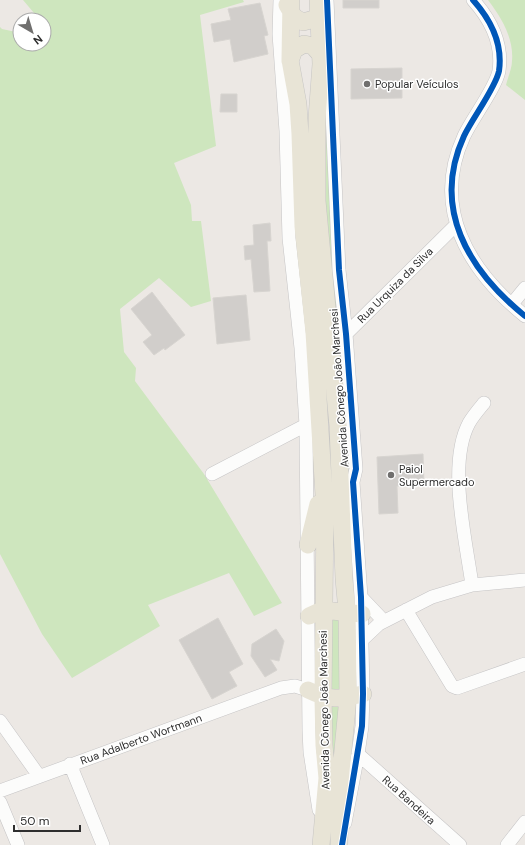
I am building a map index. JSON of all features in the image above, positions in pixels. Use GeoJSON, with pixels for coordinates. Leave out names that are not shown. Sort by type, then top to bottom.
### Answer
{"type":"FeatureCollection","features":[{"type":"Feature","properties":{"kind":"main road"},"geometry":{"type":"LineString","coordinates":[[287,3],[294,17],[303,22],[314,19],[322,4]]}},
{"type":"Feature","properties":{"kind":"main road","name":"Avenida Cônego João Marchesi"},"geometry":{"type":"LineString","coordinates":[[287,3],[290,60],[298,104],[303,226],[301,277],[339,483],[355,613],[355,695],[346,728],[340,782],[339,845]]}},
{"type":"Feature","properties":{"kind":"main road","name":"Avenida Cônego João Marchesi"},"geometry":{"type":"LineString","coordinates":[[320,845],[327,778],[324,745],[315,694],[316,613],[325,512],[339,483],[338,335],[317,201],[317,118],[321,64],[322,4]]}},
{"type":"Feature","properties":{"kind":"main road"},"geometry":{"type":"LineString","coordinates":[[284,86],[294,50],[304,44],[313,46],[320,54]]}},
{"type":"Feature","properties":{"kind":"main road"},"geometry":{"type":"LineString","coordinates":[[308,544],[339,483]]}},
{"type":"Feature","properties":{"kind":"main road"},"geometry":{"type":"LineString","coordinates":[[316,613],[355,613]]}},
{"type":"Feature","properties":{"kind":"main road"},"geometry":{"type":"LineString","coordinates":[[315,694],[328,699],[355,695]]}},
{"type":"Feature","properties":{"kind":"street"},"geometry":{"type":"LineString","coordinates":[[473,0],[485,13],[494,29],[498,45],[499,73],[472,120],[458,150],[454,166],[452,203],[456,225],[467,250],[479,269],[525,316]]}},
{"type":"Feature","properties":{"kind":"street","name":"Avenida Cônego João Marchesi"},"geometry":{"type":"LineString","coordinates":[[287,3],[280,34],[284,86],[289,238],[301,277],[308,544],[316,613],[309,669],[315,694]]}},
{"type":"Feature","properties":{"kind":"street","name":"Avenida Cônego João Marchesi"},"geometry":{"type":"LineString","coordinates":[[322,4],[338,255],[338,335]]}},
{"type":"Feature","properties":{"kind":"street","name":"Rua Urquiza da Silva"},"geometry":{"type":"LineString","coordinates":[[338,335],[456,225]]}},
{"type":"Feature","properties":{"kind":"street"},"geometry":{"type":"LineString","coordinates":[[512,304],[525,288]]}},
{"type":"Feature","properties":{"kind":"street"},"geometry":{"type":"LineString","coordinates":[[472,585],[458,479],[462,447],[469,423],[484,403]]}},
{"type":"Feature","properties":{"kind":"street"},"geometry":{"type":"LineString","coordinates":[[212,474],[306,425]]}},
{"type":"Feature","properties":{"kind":"street","name":"Avenida Cônego João Marchesi"},"geometry":{"type":"LineString","coordinates":[[339,483],[361,597],[355,613],[362,640],[355,695],[362,726],[342,845]]}},
{"type":"Feature","properties":{"kind":"street"},"geometry":{"type":"LineString","coordinates":[[355,613],[371,617],[387,616],[406,610],[432,597],[472,585],[525,580]]}},
{"type":"Feature","properties":{"kind":"street"},"geometry":{"type":"LineString","coordinates":[[361,597],[387,616]]}},
{"type":"Feature","properties":{"kind":"street"},"geometry":{"type":"LineString","coordinates":[[406,610],[452,686],[457,688],[525,664]]}},
{"type":"Feature","properties":{"kind":"street"},"geometry":{"type":"LineString","coordinates":[[362,640],[387,616]]}},
{"type":"Feature","properties":{"kind":"street","name":"Rua Adalberto Wortmann"},"geometry":{"type":"LineString","coordinates":[[281,688],[309,669]]}},
{"type":"Feature","properties":{"kind":"street","name":"Rua Adalberto Wortmann"},"geometry":{"type":"LineString","coordinates":[[0,791],[70,764],[281,688],[295,686],[315,694]]}},
{"type":"Feature","properties":{"kind":"street"},"geometry":{"type":"LineString","coordinates":[[0,721],[39,776]]}},
{"type":"Feature","properties":{"kind":"street","name":"Rua Bandeira"},"geometry":{"type":"LineString","coordinates":[[358,754],[460,845]]}},
{"type":"Feature","properties":{"kind":"street"},"geometry":{"type":"LineString","coordinates":[[70,764],[103,845]]}},
{"type":"Feature","properties":{"kind":"street"},"geometry":{"type":"LineString","coordinates":[[0,802],[18,845]]}},
{"type":"Feature","properties":{"kind":"street"},"geometry":{"type":"LineString","coordinates":[[507,845],[525,822]]}},
{"type":"Feature","properties":{"kind":"green space"},"geometry":{"type":"Polygon","coordinates":[[[23,0],[243,0],[244,2],[200,15],[216,146],[174,163],[191,205],[192,221],[201,221],[211,301],[191,307],[159,278],[120,309],[124,352],[136,368],[135,381],[204,474],[282,603],[254,616],[229,573],[148,605],[160,626],[72,678],[42,634],[0,554],[0,27],[2,29],[12,31],[12,52],[52,52],[52,12],[33,12],[23,0]]]}},
{"type":"Feature","properties":{"kind":"green space"},"geometry":{"type":"Polygon","coordinates":[[[488,0],[525,0],[525,100],[506,85],[512,64],[511,44],[506,28],[498,13],[488,0]]]}},
{"type":"Feature","properties":{"kind":"green space"},"geometry":{"type":"Polygon","coordinates":[[[327,74],[339,327],[336,327],[322,198],[327,74]]]}},
{"type":"Feature","properties":{"kind":"green space"},"geometry":{"type":"Polygon","coordinates":[[[340,616],[343,691],[330,694],[329,617],[340,616]]]}},
{"type":"Feature","properties":{"kind":"green space"},"geometry":{"type":"Polygon","coordinates":[[[328,704],[343,705],[334,845],[327,845],[328,704]]]}},
{"type":"Feature","properties":{"kind":"building"},"geometry":{"type":"Polygon","coordinates":[[[343,0],[379,0],[379,8],[343,8],[343,0]]]}},
{"type":"Feature","properties":{"kind":"building"},"geometry":{"type":"Polygon","coordinates":[[[260,3],[268,35],[264,36],[268,54],[234,62],[230,39],[214,42],[211,24],[231,20],[228,9],[260,3]]]}},
{"type":"Feature","properties":{"kind":"building"},"geometry":{"type":"Polygon","coordinates":[[[402,68],[402,98],[351,99],[351,69],[402,68]]]}},
{"type":"Feature","properties":{"kind":"building"},"geometry":{"type":"Polygon","coordinates":[[[221,94],[237,94],[237,112],[220,112],[221,94]]]}},
{"type":"Feature","properties":{"kind":"building"},"geometry":{"type":"Polygon","coordinates":[[[270,223],[271,241],[267,241],[270,291],[254,292],[251,259],[245,260],[244,246],[254,245],[253,225],[270,223]]]}},
{"type":"Feature","properties":{"kind":"building"},"geometry":{"type":"Polygon","coordinates":[[[152,292],[185,335],[165,350],[164,348],[154,355],[143,342],[152,335],[131,309],[152,292]]]}},
{"type":"Feature","properties":{"kind":"building"},"geometry":{"type":"Polygon","coordinates":[[[246,295],[250,340],[217,344],[213,298],[246,295]]]}},
{"type":"Feature","properties":{"kind":"building"},"geometry":{"type":"Polygon","coordinates":[[[423,454],[424,485],[397,486],[398,513],[379,514],[377,457],[423,454]]]}},
{"type":"Feature","properties":{"kind":"building"},"geometry":{"type":"Polygon","coordinates":[[[218,618],[243,664],[229,672],[237,686],[212,699],[179,640],[218,618]]]}},
{"type":"Feature","properties":{"kind":"building"},"geometry":{"type":"Polygon","coordinates":[[[276,629],[284,641],[279,661],[270,659],[277,670],[265,677],[251,656],[252,644],[276,629]]]}},
{"type":"Feature","properties":{"kind":"cycle path"},"geometry":{"type":"LineString","coordinates":[[327,0],[339,270],[346,334],[356,469],[353,482],[361,597],[363,694],[362,726],[342,845]]}},
{"type":"Feature","properties":{"kind":"cycle path"},"geometry":{"type":"LineString","coordinates":[[473,0],[485,16],[494,32],[500,61],[497,78],[464,136],[455,163],[452,188],[454,212],[461,236],[472,258],[487,279],[525,316]]}},
{"type":"Feature","properties":{"kind":"place","name":"Popular Veículos"},"geometry":{"type":"Point","coordinates":[367,84]}},
{"type":"Feature","properties":{"kind":"place","name":"Paiol Supermercado"},"geometry":{"type":"Point","coordinates":[391,475]}}]}
